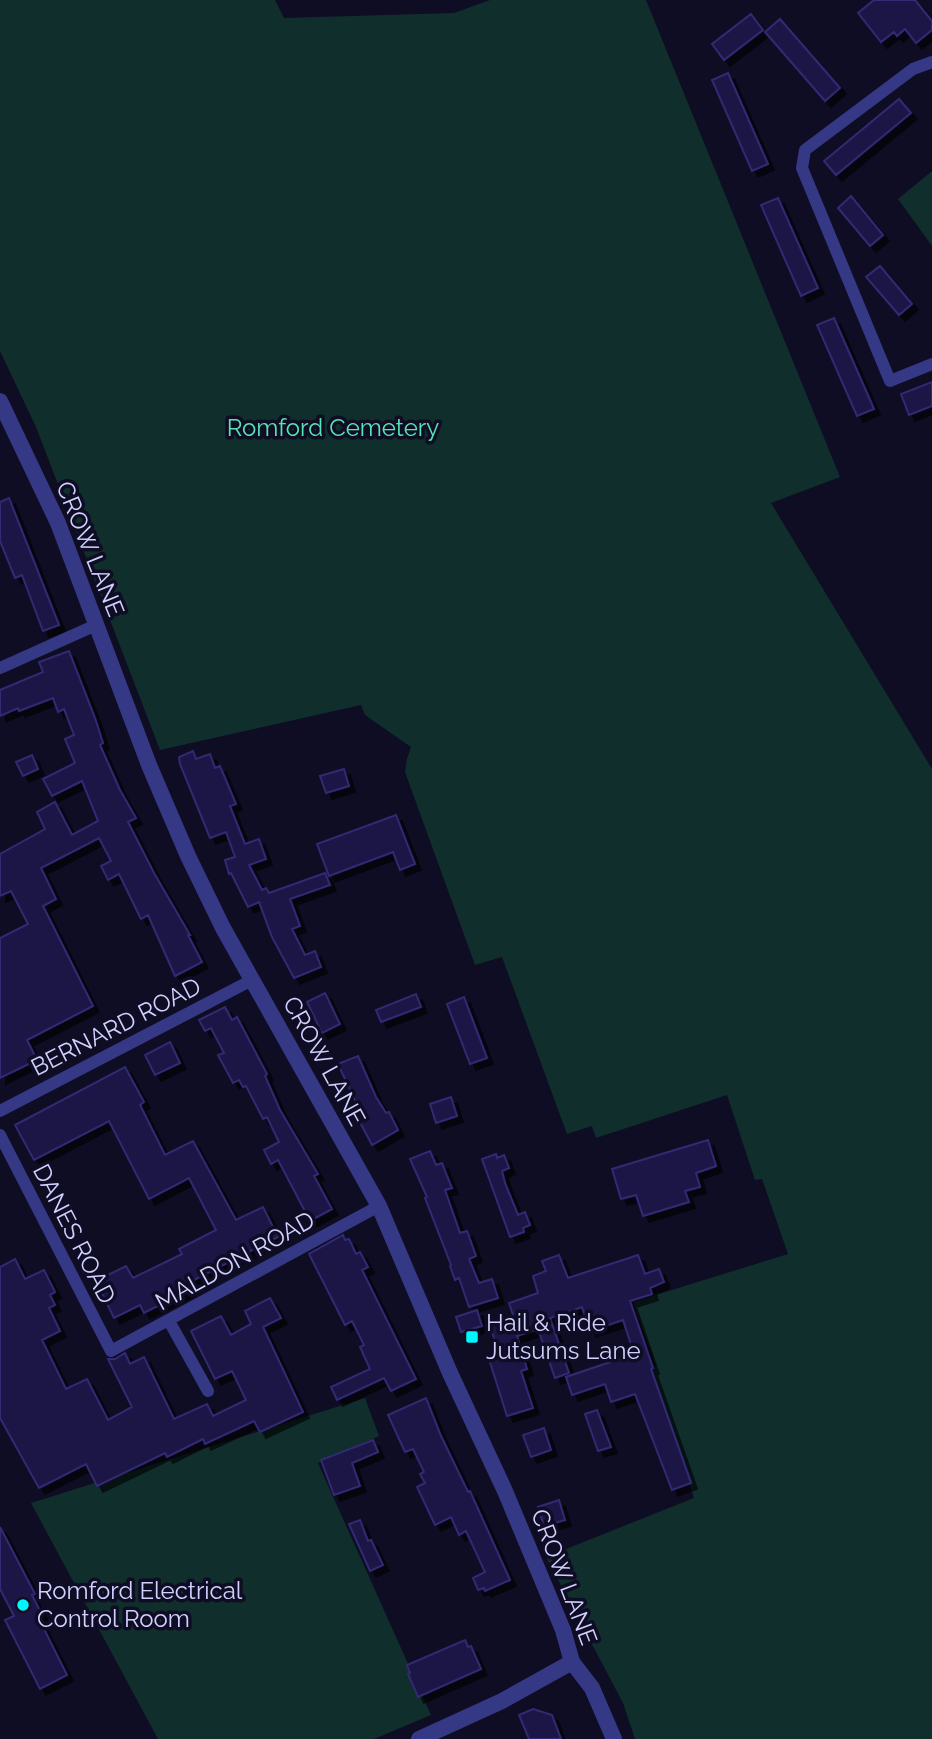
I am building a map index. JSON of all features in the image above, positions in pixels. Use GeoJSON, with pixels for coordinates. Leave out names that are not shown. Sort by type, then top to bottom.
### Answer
{"type":"FeatureCollection","features":[{"type":"Feature","properties":{"kind":"street"},"geometry":{"type":"LineString","coordinates":[[932,62],[913,69],[806,150],[802,169],[890,381],[932,364]]}},
{"type":"Feature","properties":{"kind":"street","name":"CROW LANE"},"geometry":{"type":"LineString","coordinates":[[0,401],[58,523],[149,765],[209,903],[379,1206],[450,1373],[505,1491],[563,1630],[572,1662],[592,1688],[614,1739]]}},
{"type":"Feature","properties":{"kind":"street"},"geometry":{"type":"LineString","coordinates":[[0,668],[96,625]]}},
{"type":"Feature","properties":{"kind":"street","name":"BERNARD ROAD"},"geometry":{"type":"LineString","coordinates":[[0,1111],[252,980]]}},
{"type":"Feature","properties":{"kind":"street","name":"DANES ROAD"},"geometry":{"type":"LineString","coordinates":[[0,1135],[111,1351]]}},
{"type":"Feature","properties":{"kind":"street","name":"MALDON ROAD"},"geometry":{"type":"LineString","coordinates":[[111,1351],[379,1206]]}},
{"type":"Feature","properties":{"kind":"street"},"geometry":{"type":"LineString","coordinates":[[169,1321],[208,1391]]}},
{"type":"Feature","properties":{"kind":"street"},"geometry":{"type":"LineString","coordinates":[[419,1739],[502,1700],[572,1662]]}},
{"type":"Feature","properties":{"kind":"green space","name":"Romford Cemetery"},"geometry":{"type":"Polygon","coordinates":[[[0,0],[275,0],[284,18],[454,13],[490,0],[646,0],[840,477],[771,503],[932,769],[932,1739],[635,1739],[623,1703],[546,1557],[694,1498],[651,1370],[656,1366],[633,1302],[788,1254],[762,1179],[755,1180],[727,1095],[596,1138],[592,1126],[567,1134],[502,957],[475,965],[405,772],[411,747],[365,715],[361,705],[160,750],[36,427],[0,351],[0,0]]]}},
{"type":"Feature","properties":{"kind":"green space"},"geometry":{"type":"Polygon","coordinates":[[[932,171],[932,246],[898,199],[932,171]]]}},
{"type":"Feature","properties":{"kind":"green space"},"geometry":{"type":"Polygon","coordinates":[[[365,1398],[379,1436],[318,1463],[431,1715],[374,1739],[158,1739],[31,1503],[365,1398]]]}},
{"type":"Feature","properties":{"kind":"building"},"geometry":{"type":"Polygon","coordinates":[[[874,0],[915,0],[932,21],[932,30],[916,43],[905,29],[897,36],[894,32],[881,42],[858,13],[874,0]]]}},
{"type":"Feature","properties":{"kind":"building"},"geometry":{"type":"Polygon","coordinates":[[[751,14],[763,30],[724,60],[712,44],[751,14]]]}},
{"type":"Feature","properties":{"kind":"building"},"geometry":{"type":"Polygon","coordinates":[[[780,19],[840,88],[825,101],[765,32],[780,19]]]}},
{"type":"Feature","properties":{"kind":"building"},"geometry":{"type":"Polygon","coordinates":[[[728,73],[768,164],[752,171],[712,80],[728,73]]]}},
{"type":"Feature","properties":{"kind":"building"},"geometry":{"type":"Polygon","coordinates":[[[899,99],[911,113],[836,175],[824,161],[899,99]]]}},
{"type":"Feature","properties":{"kind":"building"},"geometry":{"type":"Polygon","coordinates":[[[851,196],[883,235],[870,246],[838,208],[851,196]]]}},
{"type":"Feature","properties":{"kind":"building"},"geometry":{"type":"Polygon","coordinates":[[[778,198],[818,288],[801,296],[761,205],[778,198]]]}},
{"type":"Feature","properties":{"kind":"building"},"geometry":{"type":"Polygon","coordinates":[[[880,266],[912,304],[899,315],[866,277],[880,266]]]}},
{"type":"Feature","properties":{"kind":"building"},"geometry":{"type":"Polygon","coordinates":[[[834,318],[874,409],[857,416],[817,325],[834,318]]]}},
{"type":"Feature","properties":{"kind":"building"},"geometry":{"type":"Polygon","coordinates":[[[932,382],[932,406],[909,415],[901,394],[932,382]]]}},
{"type":"Feature","properties":{"kind":"building"},"geometry":{"type":"Polygon","coordinates":[[[9,498],[59,625],[43,631],[22,575],[15,578],[0,541],[0,502],[9,498]]]}},
{"type":"Feature","properties":{"kind":"building"},"geometry":{"type":"Polygon","coordinates":[[[69,651],[95,718],[103,743],[100,745],[136,818],[128,822],[202,962],[175,976],[148,915],[141,919],[119,874],[108,880],[101,866],[111,861],[99,838],[41,868],[56,899],[43,906],[93,1006],[27,1040],[37,1060],[0,1078],[0,938],[28,924],[11,891],[0,896],[0,854],[45,829],[37,812],[55,802],[72,835],[98,821],[82,781],[52,796],[43,779],[75,763],[65,739],[74,735],[64,709],[58,712],[53,698],[0,716],[0,690],[43,672],[39,662],[69,651]]]}},
{"type":"Feature","properties":{"kind":"building"},"geometry":{"type":"Polygon","coordinates":[[[193,751],[196,759],[210,754],[215,768],[220,766],[236,804],[230,806],[245,844],[259,839],[266,859],[249,865],[262,890],[266,888],[269,893],[325,873],[330,885],[290,899],[300,926],[292,929],[305,955],[315,951],[321,967],[294,978],[272,937],[259,902],[248,907],[231,873],[229,874],[225,860],[235,857],[226,832],[210,838],[180,764],[179,757],[193,751]]]}},
{"type":"Feature","properties":{"kind":"building"},"geometry":{"type":"Polygon","coordinates":[[[32,755],[38,769],[23,776],[16,762],[32,755]]]}},
{"type":"Feature","properties":{"kind":"building"},"geometry":{"type":"Polygon","coordinates":[[[344,769],[349,786],[326,793],[320,776],[344,769]]]}},
{"type":"Feature","properties":{"kind":"building"},"geometry":{"type":"Polygon","coordinates":[[[396,815],[415,864],[400,870],[393,852],[329,876],[317,844],[396,815]]]}},
{"type":"Feature","properties":{"kind":"building"},"geometry":{"type":"Polygon","coordinates":[[[325,993],[340,1024],[322,1033],[307,1002],[325,993]]]}},
{"type":"Feature","properties":{"kind":"building"},"geometry":{"type":"Polygon","coordinates":[[[416,994],[421,1007],[381,1022],[376,1010],[416,994]]]}},
{"type":"Feature","properties":{"kind":"building"},"geometry":{"type":"Polygon","coordinates":[[[464,997],[487,1058],[470,1064],[447,1004],[464,997]]]}},
{"type":"Feature","properties":{"kind":"building"},"geometry":{"type":"Polygon","coordinates":[[[225,1007],[232,1020],[237,1017],[267,1074],[265,1076],[280,1110],[318,1174],[314,1176],[332,1209],[310,1221],[278,1160],[271,1164],[264,1150],[279,1142],[267,1117],[263,1119],[246,1086],[243,1087],[239,1080],[233,1083],[218,1055],[224,1053],[211,1028],[205,1031],[199,1020],[225,1007]]]}},
{"type":"Feature","properties":{"kind":"building"},"geometry":{"type":"Polygon","coordinates":[[[170,1042],[180,1063],[155,1075],[145,1055],[170,1042]]]}},
{"type":"Feature","properties":{"kind":"building"},"geometry":{"type":"Polygon","coordinates":[[[358,1056],[376,1097],[386,1113],[389,1112],[398,1130],[372,1145],[353,1109],[358,1107],[338,1064],[358,1056]]]}},
{"type":"Feature","properties":{"kind":"building"},"geometry":{"type":"Polygon","coordinates":[[[125,1067],[144,1102],[140,1105],[165,1155],[193,1141],[236,1220],[263,1207],[278,1237],[186,1284],[189,1290],[144,1313],[140,1305],[114,1318],[96,1281],[126,1266],[133,1278],[182,1254],[179,1249],[216,1230],[189,1178],[149,1199],[109,1121],[34,1160],[15,1125],[125,1067]]]}},
{"type":"Feature","properties":{"kind":"building"},"geometry":{"type":"Polygon","coordinates":[[[451,1097],[457,1116],[436,1123],[430,1104],[451,1097]]]}},
{"type":"Feature","properties":{"kind":"building"},"geometry":{"type":"Polygon","coordinates":[[[708,1140],[716,1166],[696,1173],[700,1187],[685,1191],[689,1202],[643,1216],[636,1195],[621,1199],[612,1169],[708,1140]]]}},
{"type":"Feature","properties":{"kind":"building"},"geometry":{"type":"Polygon","coordinates":[[[430,1151],[436,1165],[442,1163],[452,1188],[445,1190],[460,1233],[467,1231],[476,1256],[469,1259],[479,1283],[492,1279],[498,1298],[469,1307],[459,1278],[455,1280],[425,1198],[427,1197],[410,1159],[430,1151]]]}},
{"type":"Feature","properties":{"kind":"building"},"geometry":{"type":"Polygon","coordinates":[[[496,1154],[497,1158],[504,1155],[509,1168],[502,1171],[505,1183],[518,1215],[525,1212],[530,1225],[523,1228],[524,1232],[510,1237],[482,1159],[496,1154]]]}},
{"type":"Feature","properties":{"kind":"building"},"geometry":{"type":"Polygon","coordinates":[[[343,1235],[345,1240],[349,1239],[356,1254],[360,1252],[368,1267],[362,1270],[416,1379],[391,1391],[384,1378],[337,1400],[331,1387],[370,1369],[360,1347],[364,1345],[352,1321],[345,1325],[309,1254],[343,1235]]]}},
{"type":"Feature","properties":{"kind":"building"},"geometry":{"type":"Polygon","coordinates":[[[559,1255],[568,1278],[638,1255],[645,1274],[659,1269],[664,1282],[650,1288],[652,1294],[630,1301],[691,1483],[672,1490],[635,1394],[611,1402],[605,1384],[572,1395],[566,1377],[634,1354],[623,1320],[590,1331],[582,1307],[550,1318],[569,1373],[555,1378],[538,1329],[517,1336],[527,1369],[521,1371],[533,1408],[507,1416],[488,1356],[499,1353],[490,1326],[514,1318],[509,1303],[538,1293],[533,1276],[546,1271],[542,1261],[559,1255]]]}},
{"type":"Feature","properties":{"kind":"building"},"geometry":{"type":"Polygon","coordinates":[[[15,1259],[25,1279],[44,1270],[55,1292],[50,1295],[55,1305],[49,1308],[60,1331],[42,1340],[66,1389],[87,1379],[108,1420],[132,1407],[108,1359],[115,1359],[125,1353],[130,1364],[144,1357],[174,1419],[207,1404],[213,1416],[246,1400],[232,1371],[215,1379],[191,1331],[221,1316],[231,1335],[251,1324],[245,1311],[270,1298],[281,1318],[263,1327],[303,1412],[260,1432],[254,1421],[205,1444],[203,1439],[167,1457],[165,1453],[97,1486],[86,1464],[39,1488],[0,1418],[0,1267],[15,1259]]]}},
{"type":"Feature","properties":{"kind":"building"},"geometry":{"type":"Polygon","coordinates":[[[477,1310],[482,1326],[461,1332],[456,1317],[477,1310]]]}},
{"type":"Feature","properties":{"kind":"building"},"geometry":{"type":"Polygon","coordinates":[[[426,1398],[441,1436],[468,1492],[470,1491],[510,1580],[485,1591],[484,1588],[478,1590],[473,1578],[485,1572],[466,1531],[459,1535],[451,1517],[435,1525],[417,1487],[425,1483],[420,1474],[424,1472],[413,1449],[405,1452],[388,1415],[426,1398]]]}},
{"type":"Feature","properties":{"kind":"building"},"geometry":{"type":"Polygon","coordinates":[[[597,1410],[611,1447],[598,1451],[585,1414],[597,1410]]]}},
{"type":"Feature","properties":{"kind":"building"},"geometry":{"type":"Polygon","coordinates":[[[544,1428],[551,1450],[531,1457],[523,1435],[544,1428]]]}},
{"type":"Feature","properties":{"kind":"building"},"geometry":{"type":"Polygon","coordinates":[[[373,1440],[378,1452],[352,1463],[360,1486],[334,1495],[321,1460],[373,1440]]]}},
{"type":"Feature","properties":{"kind":"building"},"geometry":{"type":"Polygon","coordinates":[[[559,1500],[565,1520],[544,1526],[538,1507],[559,1500]]]}},
{"type":"Feature","properties":{"kind":"building"},"geometry":{"type":"Polygon","coordinates":[[[360,1520],[368,1541],[371,1540],[383,1565],[370,1571],[349,1524],[360,1520]]]}},
{"type":"Feature","properties":{"kind":"building","name":"Romford Electrical Control Room"},"geometry":{"type":"Polygon","coordinates":[[[0,1527],[35,1594],[32,1595],[42,1615],[38,1617],[67,1675],[40,1689],[5,1620],[14,1616],[0,1589],[0,1527]]]}},
{"type":"Feature","properties":{"kind":"building"},"geometry":{"type":"Polygon","coordinates":[[[465,1640],[468,1647],[471,1646],[481,1669],[418,1697],[407,1665],[465,1640]]]}},
{"type":"Feature","properties":{"kind":"building"},"geometry":{"type":"Polygon","coordinates":[[[533,1709],[552,1715],[561,1739],[529,1739],[519,1715],[533,1709]]]}},
{"type":"Feature","properties":{"kind":"place","name":"Hail & Ride Jutsums Lane"},"geometry":{"type":"Point","coordinates":[472,1337]}},
{"type":"Feature","properties":{"kind":"place","name":"Romford Electrical Control Room"},"geometry":{"type":"Point","coordinates":[23,1605]}}]}
